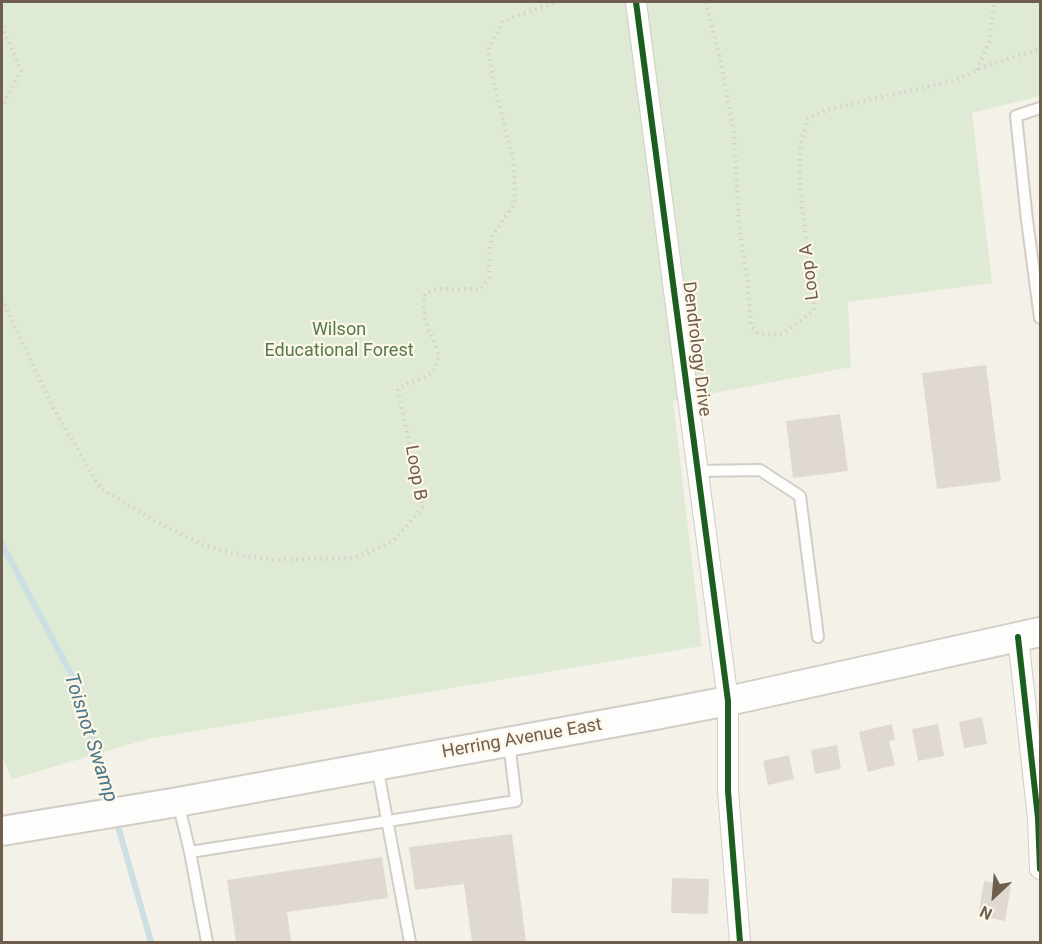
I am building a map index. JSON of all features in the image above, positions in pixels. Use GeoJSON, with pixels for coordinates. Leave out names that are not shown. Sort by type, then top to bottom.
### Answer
{"type":"FeatureCollection","features":[{"type":"Feature","properties":{"kind":"main road","name":"Herring Avenue East"},"geometry":{"type":"LineString","coordinates":[[2,831],[165,804],[728,701],[1029,634]]}},
{"type":"Feature","properties":{"kind":"street","name":"Dendrology Drive"},"geometry":{"type":"LineString","coordinates":[[636,2],[728,701],[728,791],[740,942]]}},
{"type":"Feature","properties":{"kind":"street"},"geometry":{"type":"LineString","coordinates":[[1029,634],[1041,869]]}},
{"type":"Feature","properties":{"kind":"lane"},"geometry":{"type":"LineString","coordinates":[[1041,108],[1016,116],[1027,220],[1041,318]]}},
{"type":"Feature","properties":{"kind":"lane"},"geometry":{"type":"LineString","coordinates":[[697,471],[760,470],[800,496],[818,637]]}},
{"type":"Feature","properties":{"kind":"lane"},"geometry":{"type":"LineString","coordinates":[[190,852],[516,801],[508,742]]}},
{"type":"Feature","properties":{"kind":"lane"},"geometry":{"type":"LineString","coordinates":[[377,766],[410,942]]}},
{"type":"Feature","properties":{"kind":"lane"},"geometry":{"type":"LineString","coordinates":[[165,804],[190,852],[207,942]]}},
{"type":"Feature","properties":{"kind":"path"},"geometry":{"type":"LineString","coordinates":[[977,70],[989,42],[994,2]]}},
{"type":"Feature","properties":{"kind":"path"},"geometry":{"type":"LineString","coordinates":[[2,26],[21,70],[2,107]]}},
{"type":"Feature","properties":{"kind":"green space","name":"Wilson Educational Forest"},"geometry":{"type":"Polygon","coordinates":[[[2,2],[1040,2],[1040,96],[972,113],[992,283],[848,302],[851,367],[673,401],[702,646],[148,739],[12,779],[2,756],[2,2]]]}},
{"type":"Feature","properties":{"kind":"building"},"geometry":{"type":"Polygon","coordinates":[[[986,365],[1001,481],[937,489],[922,373],[986,365]]]}},
{"type":"Feature","properties":{"kind":"building"},"geometry":{"type":"Polygon","coordinates":[[[840,414],[848,471],[793,478],[786,421],[840,414]]]}},
{"type":"Feature","properties":{"kind":"building"},"geometry":{"type":"Polygon","coordinates":[[[982,717],[987,744],[964,748],[959,722],[982,717]]]}},
{"type":"Feature","properties":{"kind":"building"},"geometry":{"type":"Polygon","coordinates":[[[892,724],[895,740],[889,741],[895,765],[868,772],[859,732],[892,724]]]}},
{"type":"Feature","properties":{"kind":"building"},"geometry":{"type":"Polygon","coordinates":[[[938,724],[944,756],[918,761],[912,729],[938,724]]]}},
{"type":"Feature","properties":{"kind":"building"},"geometry":{"type":"Polygon","coordinates":[[[837,745],[841,769],[815,774],[811,750],[837,745]]]}},
{"type":"Feature","properties":{"kind":"building"},"geometry":{"type":"Polygon","coordinates":[[[789,755],[794,779],[768,785],[763,761],[789,755]]]}},
{"type":"Feature","properties":{"kind":"building"},"geometry":{"type":"Polygon","coordinates":[[[512,834],[526,942],[472,942],[464,884],[415,890],[409,847],[512,834]]]}},
{"type":"Feature","properties":{"kind":"building"},"geometry":{"type":"Polygon","coordinates":[[[382,857],[388,898],[287,912],[291,942],[236,942],[227,880],[382,857]]]}},
{"type":"Feature","properties":{"kind":"building"},"geometry":{"type":"Polygon","coordinates":[[[672,878],[709,879],[708,914],[671,913],[672,878]]]}},
{"type":"Feature","properties":{"kind":"building"},"geometry":{"type":"Polygon","coordinates":[[[984,881],[1011,886],[1005,921],[978,916],[984,881]]]}},
{"type":"Feature","properties":{"kind":"waterway","name":"Toisnot Swamp"},"geometry":{"type":"LineString","coordinates":[[2,544],[77,685],[112,806]]}},
{"type":"Feature","properties":{"kind":"waterway","name":"Toisnot Swamp"},"geometry":{"type":"LineString","coordinates":[[116,819],[151,942]]}},
{"type":"Feature","properties":{"kind":"cycle path"},"geometry":{"type":"LineString","coordinates":[[636,2],[728,701],[728,791],[740,942]]}},
{"type":"Feature","properties":{"kind":"cycle path"},"geometry":{"type":"LineString","coordinates":[[1018,637],[1038,818],[1040,869]]}}]}
